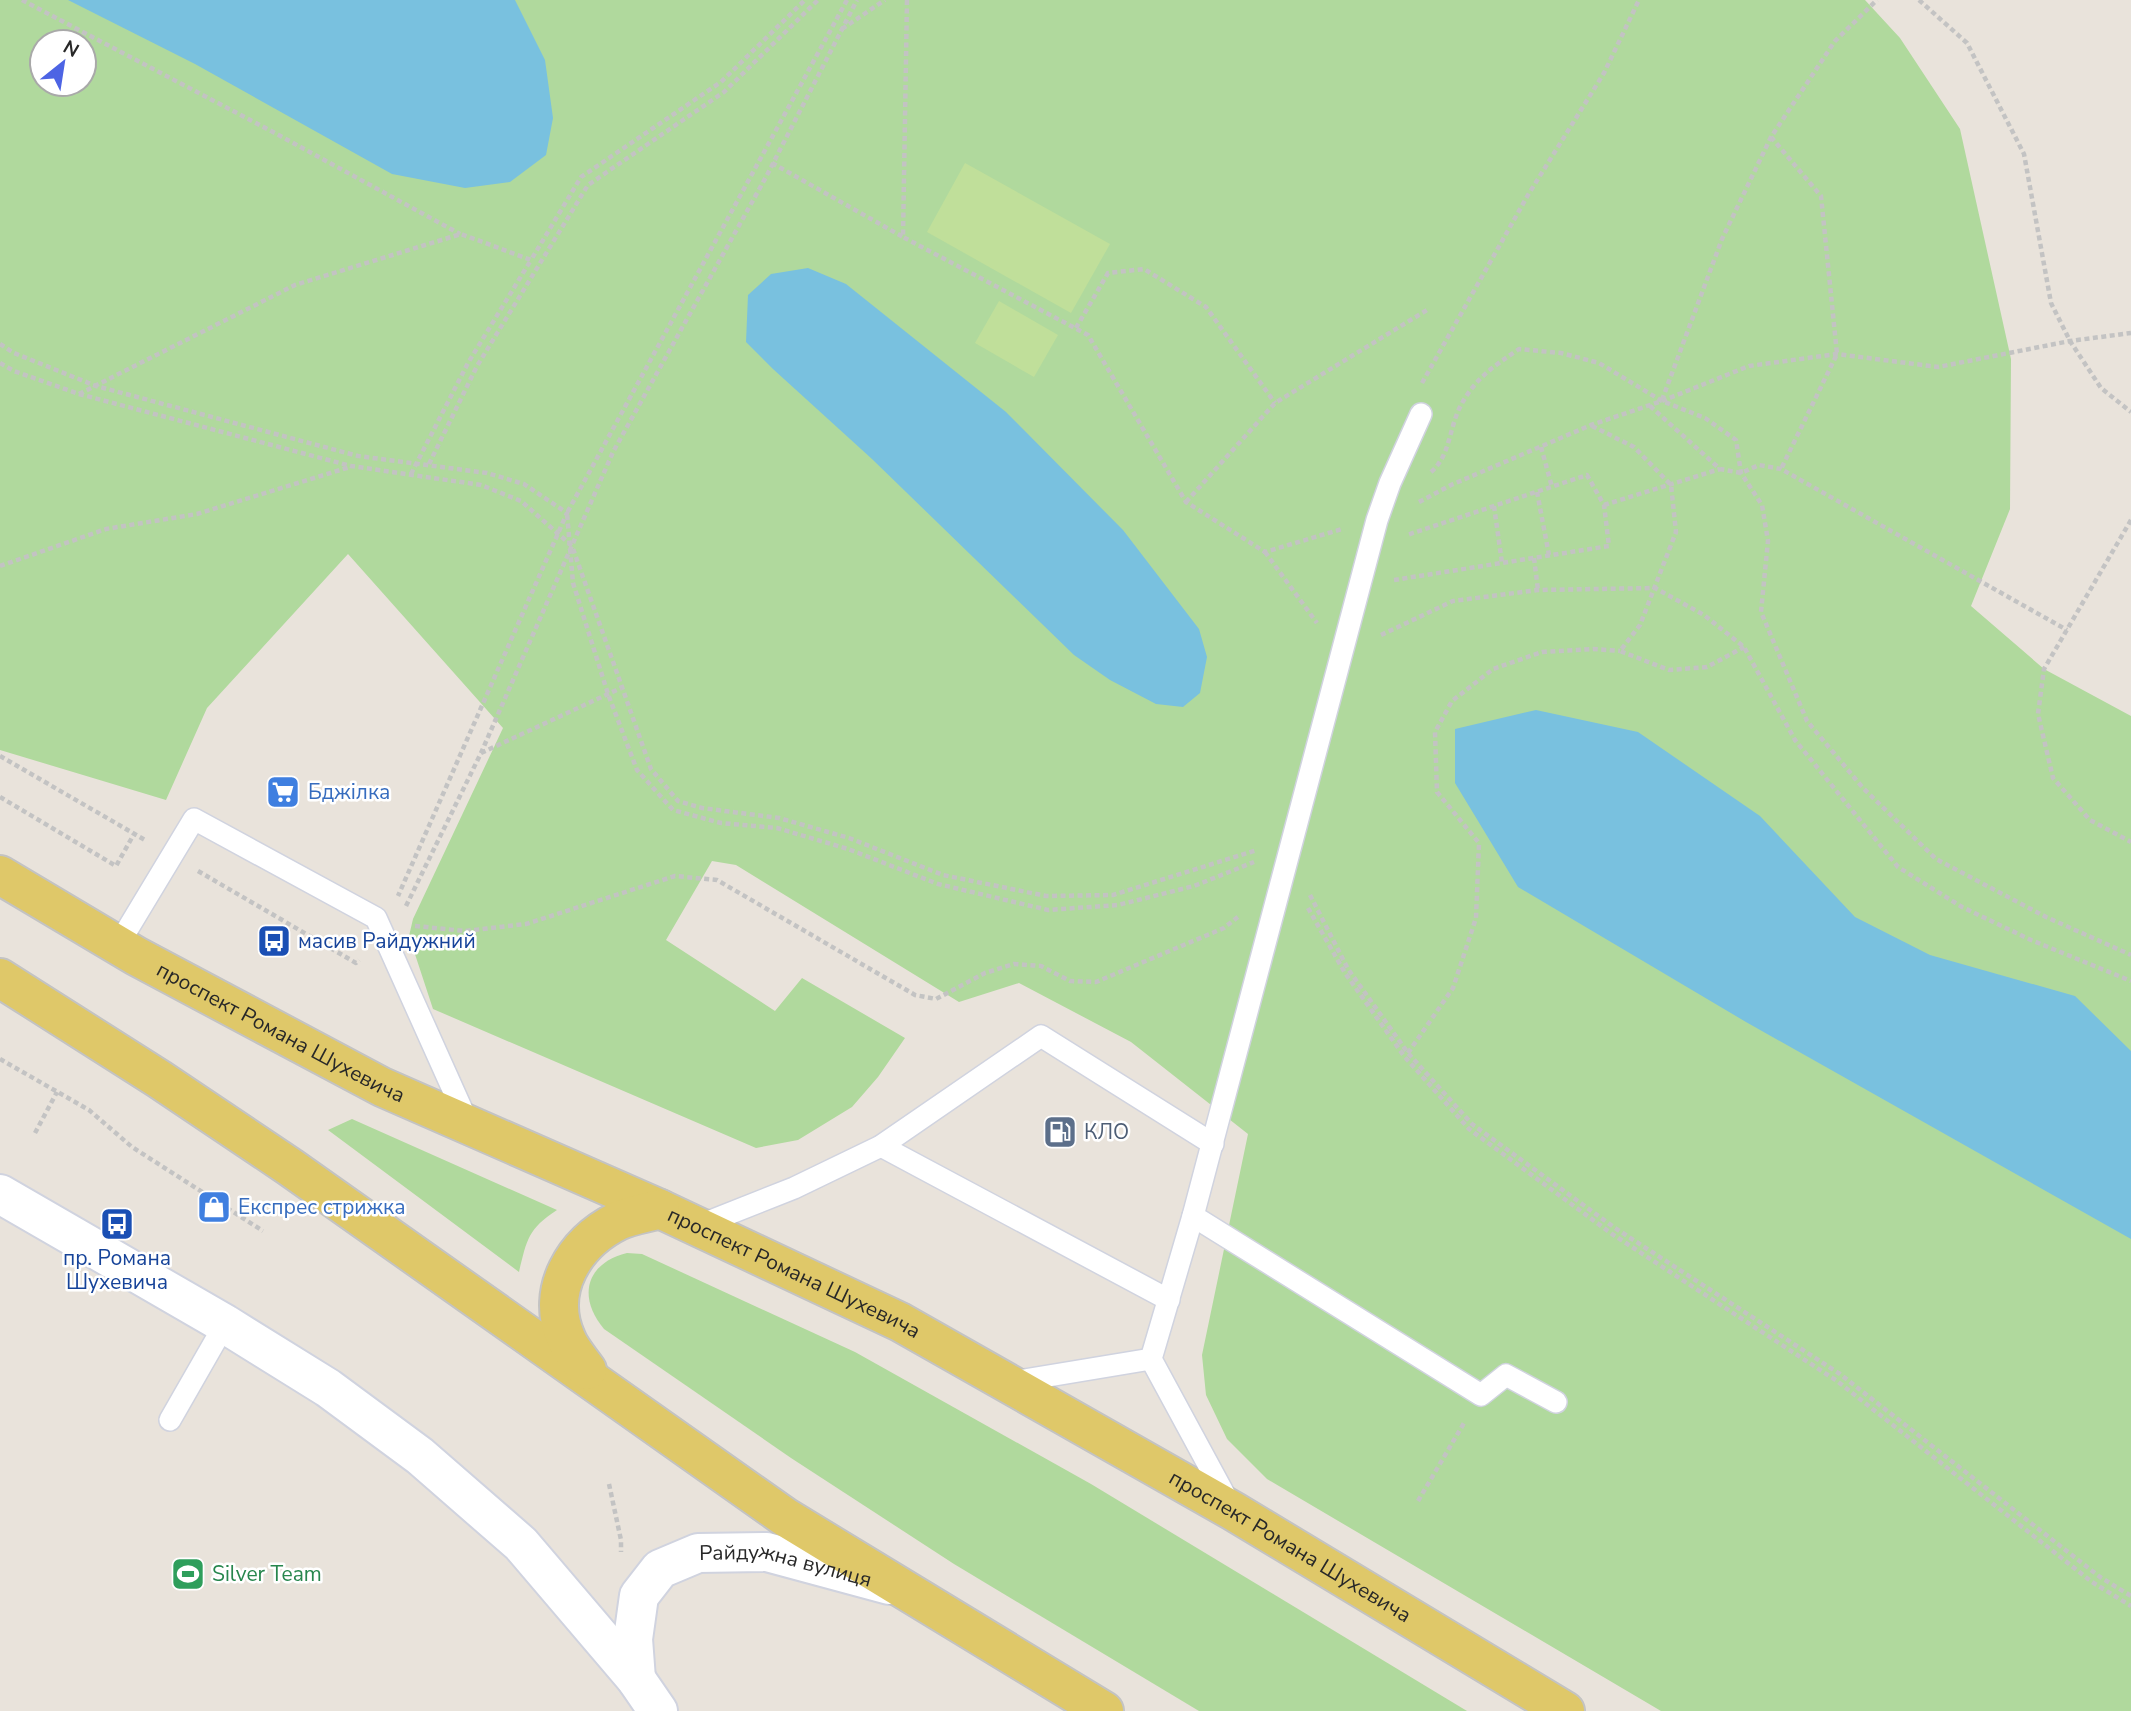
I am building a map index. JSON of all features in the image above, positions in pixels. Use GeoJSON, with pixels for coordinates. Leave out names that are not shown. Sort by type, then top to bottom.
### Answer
{"type":"FeatureCollection","features":[{"type":"Feature","properties":{"kind":"main road","name":"проспект Романа Шухевича"},"geometry":{"type":"LineString","coordinates":[[0,875],[118,945],[382,1087],[698,1226],[900,1322],[1233,1511],[1565,1711]]}},
{"type":"Feature","properties":{"kind":"main road"},"geometry":{"type":"LineString","coordinates":[[0,978],[159,1079],[290,1167],[785,1517],[903,1589],[1067,1700],[1104,1711]]}},
{"type":"Feature","properties":{"kind":"main road"},"geometry":{"type":"LineString","coordinates":[[596,1383],[566,1339],[557,1305],[564,1274],[588,1242],[619,1221],[660,1209]]}},
{"type":"Feature","properties":{"kind":"street"},"geometry":{"type":"LineString","coordinates":[[0,1194],[225,1324],[328,1388],[420,1456],[522,1544],[636,1679],[658,1711]]}},
{"type":"Feature","properties":{"kind":"street","name":"Райдужна вулиця"},"geometry":{"type":"LineString","coordinates":[[636,1679],[633,1639],[639,1596],[660,1569],[698,1552],[767,1552],[903,1589]]}},
{"type":"Feature","properties":{"kind":"lane"},"geometry":{"type":"LineString","coordinates":[[1233,1511],[1151,1359],[1213,1144],[1282,866],[1377,520],[1390,483],[1421,414]]}},
{"type":"Feature","properties":{"kind":"lane"},"geometry":{"type":"LineString","coordinates":[[118,945],[194,819],[376,918],[469,1125]]}},
{"type":"Feature","properties":{"kind":"lane"},"geometry":{"type":"LineString","coordinates":[[698,1226],[794,1188],[881,1146],[1041,1036],[1213,1144]]}},
{"type":"Feature","properties":{"kind":"lane"},"geometry":{"type":"LineString","coordinates":[[881,1146],[1170,1300]]}},
{"type":"Feature","properties":{"kind":"lane"},"geometry":{"type":"LineString","coordinates":[[1193,1216],[1480,1395],[1506,1375],[1556,1402]]}},
{"type":"Feature","properties":{"kind":"lane"},"geometry":{"type":"LineString","coordinates":[[170,1420],[225,1324]]}},
{"type":"Feature","properties":{"kind":"lane"},"geometry":{"type":"LineString","coordinates":[[1007,1383],[1151,1359]]}},
{"type":"Feature","properties":{"kind":"path"},"geometry":{"type":"LineString","coordinates":[[22,0],[461,234],[531,260]]}},
{"type":"Feature","properties":{"kind":"path"},"geometry":{"type":"LineString","coordinates":[[411,474],[468,363],[581,177],[721,82],[805,0]]}},
{"type":"Feature","properties":{"kind":"path"},"geometry":{"type":"LineString","coordinates":[[429,464],[477,366],[587,185],[724,92],[818,0]]}},
{"type":"Feature","properties":{"kind":"path"},"geometry":{"type":"LineString","coordinates":[[393,907],[568,513],[847,0]]}},
{"type":"Feature","properties":{"kind":"path"},"geometry":{"type":"LineString","coordinates":[[403,912],[481,754],[613,452],[772,163],[857,0]]}},
{"type":"Feature","properties":{"kind":"path"},"geometry":{"type":"LineString","coordinates":[[841,30],[885,0]]}},
{"type":"Feature","properties":{"kind":"path"},"geometry":{"type":"LineString","coordinates":[[903,237],[907,0]]}},
{"type":"Feature","properties":{"kind":"path"},"geometry":{"type":"LineString","coordinates":[[1419,388],[1528,195],[1604,73],[1639,0]]}},
{"type":"Feature","properties":{"kind":"path"},"geometry":{"type":"LineString","coordinates":[[1662,401],[1722,239],[1771,136],[1835,41],[1877,0]]}},
{"type":"Feature","properties":{"kind":"path"},"geometry":{"type":"LineString","coordinates":[[1919,0],[1967,44],[2024,154],[2051,303],[2070,341],[2101,388],[2131,412]]}},
{"type":"Feature","properties":{"kind":"path"},"geometry":{"type":"LineString","coordinates":[[1771,136],[1821,196],[1837,354],[1781,469]]}},
{"type":"Feature","properties":{"kind":"path"},"geometry":{"type":"LineString","coordinates":[[772,163],[903,237],[1088,335],[1186,502],[1265,552],[1332,644],[1349,649],[1453,600],[1538,590],[1656,588],[1704,615],[1744,647],[1795,740],[1898,867],[1962,907],[2031,940],[2131,981]]}},
{"type":"Feature","properties":{"kind":"path"},"geometry":{"type":"LineString","coordinates":[[79,394],[295,285],[461,234]]}},
{"type":"Feature","properties":{"kind":"path"},"geometry":{"type":"LineString","coordinates":[[1076,328],[1108,273],[1144,270],[1206,307],[1275,403]]}},
{"type":"Feature","properties":{"kind":"path"},"geometry":{"type":"LineString","coordinates":[[1186,502],[1275,403],[1427,310]]}},
{"type":"Feature","properties":{"kind":"path"},"geometry":{"type":"LineString","coordinates":[[1408,508],[1451,485],[1591,425],[1662,401],[1749,366],[1837,354],[1938,367],[2131,332]]}},
{"type":"Feature","properties":{"kind":"path"},"geometry":{"type":"LineString","coordinates":[[0,344],[14,353],[96,386],[358,456],[486,473],[524,484],[568,513],[573,583],[608,694],[637,770],[673,810],[721,823],[777,828],[848,849],[937,884],[1048,910],[1118,905],[1194,886],[1257,861],[1282,866]]}},
{"type":"Feature","properties":{"kind":"path"},"geometry":{"type":"LineString","coordinates":[[1390,483],[1420,481],[1441,463],[1460,408],[1483,373],[1519,349],[1561,352],[1600,363],[1662,401],[1705,418],[1737,440],[1741,473],[1762,505],[1768,541],[1761,612],[1807,721],[1863,788],[1936,859],[2046,917],[2131,955]]}},
{"type":"Feature","properties":{"kind":"path"},"geometry":{"type":"LineString","coordinates":[[0,363],[14,371],[79,394],[351,466],[481,485],[521,501],[572,546],[651,769],[678,801],[702,808],[779,818],[849,838],[943,875],[1046,896],[1113,895],[1260,848],[1281,848],[1282,866],[1345,973],[1404,1056],[1469,1129],[1612,1234],[1837,1381],[2092,1582],[2131,1606]]}},
{"type":"Feature","properties":{"kind":"path"},"geometry":{"type":"LineString","coordinates":[[1650,405],[1720,469]]}},
{"type":"Feature","properties":{"kind":"path"},"geometry":{"type":"LineString","coordinates":[[1591,425],[1634,447],[1671,485],[1676,533],[1640,625],[1620,651]]}},
{"type":"Feature","properties":{"kind":"path"},"geometry":{"type":"LineString","coordinates":[[1541,447],[1552,487]]}},
{"type":"Feature","properties":{"kind":"path"},"geometry":{"type":"LineString","coordinates":[[1604,505],[1720,469],[1741,473],[1759,465],[1781,469],[2067,630]]}},
{"type":"Feature","properties":{"kind":"path"},"geometry":{"type":"LineString","coordinates":[[0,566],[106,529],[197,514],[351,466]]}},
{"type":"Feature","properties":{"kind":"path"},"geometry":{"type":"LineString","coordinates":[[1382,582],[1609,546],[1604,505],[1587,475],[1405,535]]}},
{"type":"Feature","properties":{"kind":"path"},"geometry":{"type":"LineString","coordinates":[[1537,492],[1549,555]]}},
{"type":"Feature","properties":{"kind":"path"},"geometry":{"type":"LineString","coordinates":[[1494,506],[1502,563]]}},
{"type":"Feature","properties":{"kind":"path"},"geometry":{"type":"LineString","coordinates":[[2131,520],[2044,669],[2038,714],[2053,778],[2090,820],[2131,842]]}},
{"type":"Feature","properties":{"kind":"path"},"geometry":{"type":"LineString","coordinates":[[1265,552],[1353,525]]}},
{"type":"Feature","properties":{"kind":"path"},"geometry":{"type":"LineString","coordinates":[[1534,558],[1538,590]]}},
{"type":"Feature","properties":{"kind":"path"},"geometry":{"type":"LineString","coordinates":[[1408,1053],[1453,988],[1476,918],[1479,843],[1437,792],[1435,732],[1452,701],[1493,669],[1542,652],[1593,649],[1620,651],[1669,670],[1707,667],[1744,647]]}},
{"type":"Feature","properties":{"kind":"path"},"geometry":{"type":"LineString","coordinates":[[481,754],[621,688]]}},
{"type":"Feature","properties":{"kind":"path"},"geometry":{"type":"LineString","coordinates":[[0,797],[116,866],[134,834]]}},
{"type":"Feature","properties":{"kind":"path"},"geometry":{"type":"LineString","coordinates":[[411,925],[465,931],[526,924],[675,876],[717,880],[915,995],[936,999],[985,973],[1014,964],[1041,966],[1070,981],[1097,982],[1224,929],[1243,913]]}},
{"type":"Feature","properties":{"kind":"path"},"geometry":{"type":"LineString","coordinates":[[1306,886],[1348,969],[1408,1053],[1472,1124],[1615,1228],[1840,1374],[2100,1577],[2131,1596]]}},
{"type":"Feature","properties":{"kind":"path"},"geometry":{"type":"LineString","coordinates":[[356,962],[364,955]]}},
{"type":"Feature","properties":{"kind":"path"},"geometry":{"type":"LineString","coordinates":[[0,1059],[89,1110],[132,1147],[263,1231]]}},
{"type":"Feature","properties":{"kind":"path"},"geometry":{"type":"LineString","coordinates":[[35,1133],[57,1093]]}},
{"type":"Feature","properties":{"kind":"path"},"geometry":{"type":"LineString","coordinates":[[1418,1501],[1480,1395]]}},
{"type":"Feature","properties":{"kind":"green space"},"geometry":{"type":"Polygon","coordinates":[[[0,0],[1865,0],[1900,38],[1960,129],[2011,359],[2010,509],[1971,606],[2044,669],[2131,716],[2131,1711],[1661,1711],[1267,1479],[1227,1439],[1206,1395],[1202,1355],[1248,1134],[1131,1042],[1019,983],[959,1002],[736,865],[712,861],[666,940],[775,1011],[802,978],[905,1038],[878,1077],[852,1107],[798,1140],[756,1148],[433,1009],[409,936],[413,919],[503,728],[348,554],[207,708],[166,800],[0,750],[0,0]]]}},
{"type":"Feature","properties":{"kind":"green space"},"geometry":{"type":"Polygon","coordinates":[[[965,163],[1110,244],[1071,313],[927,232],[965,163]]]}},
{"type":"Feature","properties":{"kind":"green space"},"geometry":{"type":"Polygon","coordinates":[[[999,301],[1058,335],[1034,377],[975,343],[999,301]]]}},
{"type":"Feature","properties":{"kind":"green space"},"geometry":{"type":"Polygon","coordinates":[[[352,1119],[557,1210],[534,1229],[524,1251],[519,1272],[328,1130],[352,1119]]]}},
{"type":"Feature","properties":{"kind":"green space"},"geometry":{"type":"Polygon","coordinates":[[[627,1253],[642,1254],[855,1352],[1091,1484],[1467,1711],[1199,1711],[954,1564],[791,1458],[604,1329],[590,1305],[590,1283],[602,1265],[627,1253]]]}},
{"type":"Feature","properties":{"kind":"water"},"geometry":{"type":"Polygon","coordinates":[[[68,0],[515,0],[545,60],[553,118],[546,155],[510,182],[465,188],[392,174],[195,64],[68,0]]]}},
{"type":"Feature","properties":{"kind":"water"},"geometry":{"type":"Polygon","coordinates":[[[808,268],[846,284],[1006,412],[1123,530],[1199,629],[1207,657],[1200,693],[1183,707],[1156,704],[1110,680],[1074,655],[872,459],[746,342],[748,295],[771,274],[808,268]]]}},
{"type":"Feature","properties":{"kind":"water"},"geometry":{"type":"Polygon","coordinates":[[[1536,710],[1638,732],[1760,816],[1855,917],[1930,955],[2075,996],[2131,1051],[2131,1239],[1746,1022],[1518,887],[1455,783],[1455,729],[1536,710]]]}},
{"type":"Feature","properties":{"kind":"place","name":"Бджілка"},"geometry":{"type":"Point","coordinates":[283,792]}},
{"type":"Feature","properties":{"kind":"place","name":"масив Райдужний"},"geometry":{"type":"Point","coordinates":[274,941]}},
{"type":"Feature","properties":{"kind":"place","name":"КЛО"},"geometry":{"type":"Point","coordinates":[1060,1132]}},
{"type":"Feature","properties":{"kind":"place","name":"Експрес стрижка"},"geometry":{"type":"Point","coordinates":[214,1207]}},
{"type":"Feature","properties":{"kind":"place","name":"пр. Романа Шухевича"},"geometry":{"type":"Point","coordinates":[117,1224]}},
{"type":"Feature","properties":{"kind":"place","name":"Silver Team"},"geometry":{"type":"Point","coordinates":[188,1574]}}]}
